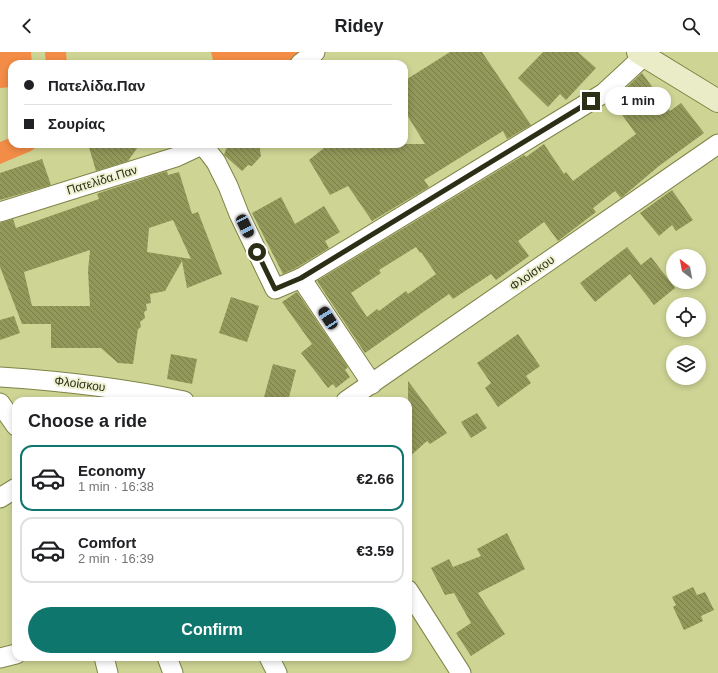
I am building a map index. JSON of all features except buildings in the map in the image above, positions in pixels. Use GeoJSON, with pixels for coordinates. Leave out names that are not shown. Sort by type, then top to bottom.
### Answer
{"type":"FeatureCollection","features":[{"type":"Feature","properties":{"kind":"main road"},"geometry":{"type":"LineString","coordinates":[[641,54],[718,101]]}},
{"type":"Feature","properties":{"kind":"street"},"geometry":{"type":"LineString","coordinates":[[305,60],[315,52]]}},
{"type":"Feature","properties":{"kind":"street"},"geometry":{"type":"LineString","coordinates":[[372,384],[301,278],[604,93],[641,54]]}},
{"type":"Feature","properties":{"kind":"street","name":"Φλοίσκου"},"geometry":{"type":"LineString","coordinates":[[352,397],[718,144]]}},
{"type":"Feature","properties":{"kind":"street","name":"Πατελίδα.Παν"},"geometry":{"type":"LineString","coordinates":[[0,212],[176,157],[195,148]]}},
{"type":"Feature","properties":{"kind":"street","name":"Πατελίδα.Παν"},"geometry":{"type":"LineString","coordinates":[[206,148],[216,162],[228,186],[239,214],[275,289],[301,278]]}},
{"type":"Feature","properties":{"kind":"street","name":"Φλοίσκου"},"geometry":{"type":"LineString","coordinates":[[0,377],[59,381],[164,397]]}},
{"type":"Feature","properties":{"kind":"street"},"geometry":{"type":"LineString","coordinates":[[0,403],[12,420]]}},
{"type":"Feature","properties":{"kind":"street"},"geometry":{"type":"LineString","coordinates":[[0,498],[12,490]]}},
{"type":"Feature","properties":{"kind":"street"},"geometry":{"type":"LineString","coordinates":[[412,596],[461,673]]}},
{"type":"Feature","properties":{"kind":"street"},"geometry":{"type":"LineString","coordinates":[[0,658],[12,655]]}},
{"type":"Feature","properties":{"kind":"street"},"geometry":{"type":"LineString","coordinates":[[105,661],[108,673]]}},
{"type":"Feature","properties":{"kind":"street"},"geometry":{"type":"LineString","coordinates":[[168,661],[173,673]]}},
{"type":"Feature","properties":{"kind":"street"},"geometry":{"type":"LineString","coordinates":[[271,661],[278,673]]}},
{"type":"Feature","properties":{"kind":"shaded area"},"geometry":{"type":"Polygon","coordinates":[[[0,52],[31,52],[32,60],[8,60],[8,87],[0,88],[0,52]]]}},
{"type":"Feature","properties":{"kind":"shaded area"},"geometry":{"type":"Polygon","coordinates":[[[45,52],[66,52],[67,60],[46,60],[45,52]]]}},
{"type":"Feature","properties":{"kind":"shaded area"},"geometry":{"type":"Polygon","coordinates":[[[211,52],[302,52],[292,60],[213,60],[211,52]]]}},
{"type":"Feature","properties":{"kind":"shaded area"},"geometry":{"type":"Polygon","coordinates":[[[8,139],[8,148],[35,148],[0,164],[0,142],[8,139]]]}},
{"type":"Feature","properties":{"kind":"route"},"geometry":{"type":"LineString","coordinates":[[257,252],[275,289],[288,284],[301,278],[591,101]]}}]}
